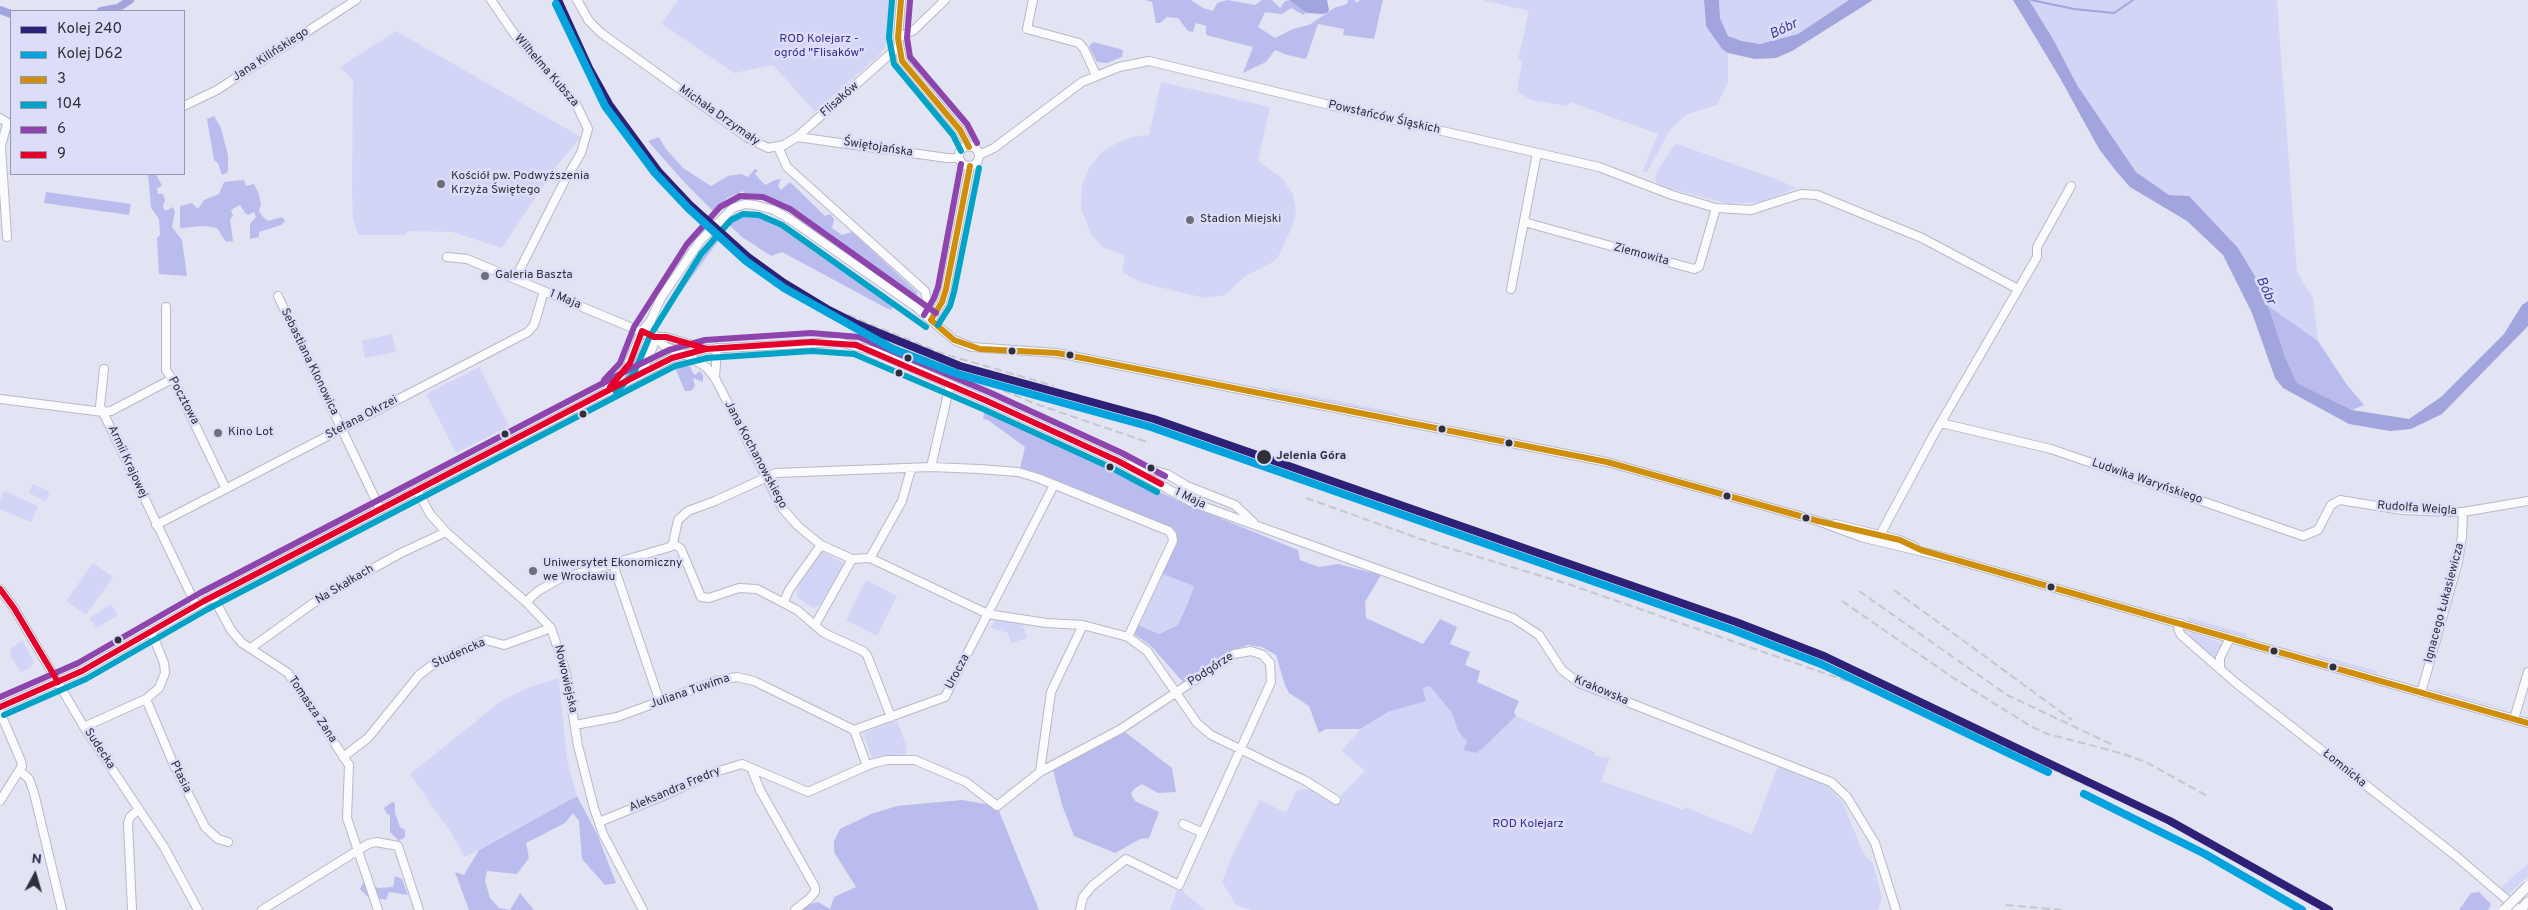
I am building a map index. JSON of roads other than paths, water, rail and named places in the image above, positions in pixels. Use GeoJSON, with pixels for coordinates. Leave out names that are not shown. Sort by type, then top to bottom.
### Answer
{"type":"FeatureCollection","features":[{"type":"Feature","properties":{"kind":"main road"},"geometry":{"type":"LineString","coordinates":[[2504,910],[2528,886]]}},
{"type":"Feature","properties":{"kind":"main road"},"geometry":{"type":"LineString","coordinates":[[2520,910],[2528,902]]}},
{"type":"Feature","properties":{"kind":"street","name":"Jana Kilińskiego"},"geometry":{"type":"LineString","coordinates":[[185,106],[210,94],[356,0]]}},
{"type":"Feature","properties":{"kind":"street","name":"Wilhelma Kubsza"},"geometry":{"type":"LineString","coordinates":[[491,0],[515,35],[576,104],[588,129],[585,146],[516,279]]}},
{"type":"Feature","properties":{"kind":"street","name":"Michała Drzymały"},"geometry":{"type":"LineString","coordinates":[[577,0],[589,21],[601,33],[757,144],[778,147],[787,167],[925,291],[931,320]]}},
{"type":"Feature","properties":{"kind":"street"},"geometry":{"type":"LineString","coordinates":[[901,0],[898,47],[902,61],[960,130],[969,147]]}},
{"type":"Feature","properties":{"kind":"street"},"geometry":{"type":"LineString","coordinates":[[898,38],[914,30],[945,0]]}},
{"type":"Feature","properties":{"kind":"street"},"geometry":{"type":"LineString","coordinates":[[1033,0],[1027,29],[1079,43],[1084,49],[1096,75]]}},
{"type":"Feature","properties":{"kind":"street","name":"Flisaków"},"geometry":{"type":"LineString","coordinates":[[778,147],[797,137],[898,47]]}},
{"type":"Feature","properties":{"kind":"street","name":"Powstańców Śląskich"},"geometry":{"type":"LineString","coordinates":[[979,155],[994,148],[1082,82],[1096,75],[1135,62],[1158,62],[1537,153],[1599,166],[1663,192],[1716,208],[1751,210],[1808,193],[1922,238],[2018,289]]}},
{"type":"Feature","properties":{"kind":"street"},"geometry":{"type":"LineString","coordinates":[[0,118],[9,124],[2,139],[1,156],[7,202],[7,237]]}},
{"type":"Feature","properties":{"kind":"street","name":"Świętojańska"},"geometry":{"type":"LineString","coordinates":[[797,137],[947,158],[959,158]]}},
{"type":"Feature","properties":{"kind":"street"},"geometry":{"type":"LineString","coordinates":[[969,147],[976,149],[979,155],[976,164],[970,166],[963,164],[959,158],[962,150],[969,147]]}},
{"type":"Feature","properties":{"kind":"street"},"geometry":{"type":"LineString","coordinates":[[1511,288],[1537,153]]}},
{"type":"Feature","properties":{"kind":"street"},"geometry":{"type":"LineString","coordinates":[[931,320],[942,302],[946,289],[970,166]]}},
{"type":"Feature","properties":{"kind":"street"},"geometry":{"type":"LineString","coordinates":[[1872,540],[1880,535],[1941,423],[2036,257],[2036,247],[2071,186]]}},
{"type":"Feature","properties":{"kind":"street"},"geometry":{"type":"LineString","coordinates":[[602,394],[627,368],[642,331],[651,320],[661,298],[707,233],[733,208],[745,204],[761,206],[781,214],[931,320],[954,340],[980,349],[1056,353],[1579,456],[1818,521],[1880,535],[1921,550],[2528,723]]}},
{"type":"Feature","properties":{"kind":"street","name":"Ziemowita"},"geometry":{"type":"LineString","coordinates":[[1524,222],[1694,269],[1699,267],[1716,208]]}},
{"type":"Feature","properties":{"kind":"street","name":"1 Maja"},"geometry":{"type":"LineString","coordinates":[[447,257],[467,260],[516,279],[642,331],[654,337],[666,347],[685,354],[706,349],[812,342],[845,343],[874,351],[1118,461],[1191,502],[1255,523]]}},
{"type":"Feature","properties":{"kind":"street","name":"Stefana Okrzei"},"geometry":{"type":"LineString","coordinates":[[156,525],[528,332],[534,325],[544,291]]}},
{"type":"Feature","properties":{"kind":"street","name":"Sebastiana Klonowica"},"geometry":{"type":"LineString","coordinates":[[278,296],[380,509]]}},
{"type":"Feature","properties":{"kind":"street","name":"Pocztowa"},"geometry":{"type":"LineString","coordinates":[[166,308],[164,358],[166,370],[226,489]]}},
{"type":"Feature","properties":{"kind":"street"},"geometry":{"type":"LineString","coordinates":[[636,376],[648,359],[654,337],[651,320]]}},
{"type":"Feature","properties":{"kind":"street","name":"1 Maja"},"geometry":{"type":"LineString","coordinates":[[654,337],[666,338],[706,349]]}},
{"type":"Feature","properties":{"kind":"street"},"geometry":{"type":"LineString","coordinates":[[715,378],[717,348]]}},
{"type":"Feature","properties":{"kind":"street"},"geometry":{"type":"LineString","coordinates":[[706,349],[706,367]]}},
{"type":"Feature","properties":{"kind":"street"},"geometry":{"type":"LineString","coordinates":[[0,707],[82,671],[213,596],[636,376],[685,354]]}},
{"type":"Feature","properties":{"kind":"street","name":"Jana Kochanowskiego"},"geometry":{"type":"LineString","coordinates":[[685,354],[706,367],[715,378],[788,516],[821,544],[852,559],[870,558],[988,614]]}},
{"type":"Feature","properties":{"kind":"street"},"geometry":{"type":"LineString","coordinates":[[104,369],[100,406],[103,412],[110,411],[172,379]]}},
{"type":"Feature","properties":{"kind":"street"},"geometry":{"type":"LineString","coordinates":[[931,467],[950,385]]}},
{"type":"Feature","properties":{"kind":"street","name":"Armii Krajowej"},"geometry":{"type":"LineString","coordinates":[[0,399],[103,412],[196,605]]}},
{"type":"Feature","properties":{"kind":"street","name":"Ludwika Waryńskiego"},"geometry":{"type":"LineString","coordinates":[[1941,423],[2051,449],[2298,535],[2309,535],[2318,530],[2335,501]]}},
{"type":"Feature","properties":{"kind":"street"},"geometry":{"type":"LineString","coordinates":[[1118,461],[1167,474],[1187,486],[1235,505],[1255,523]]}},
{"type":"Feature","properties":{"kind":"street"},"geometry":{"type":"LineString","coordinates":[[526,602],[538,591],[559,579],[666,549],[673,543],[678,520],[688,511],[715,501],[776,472],[931,467],[1018,472],[1169,531],[1172,535],[1173,541],[1128,637],[1083,625],[1046,623],[988,614]]}},
{"type":"Feature","properties":{"kind":"street"},"geometry":{"type":"LineString","coordinates":[[870,558],[902,501],[911,469]]}},
{"type":"Feature","properties":{"kind":"street","name":"Urocza"},"geometry":{"type":"LineString","coordinates":[[854,730],[945,696],[1054,485]]}},
{"type":"Feature","properties":{"kind":"street","name":"Nowowiejska"},"geometry":{"type":"LineString","coordinates":[[417,490],[430,514],[446,532],[526,602],[551,628],[562,654],[584,772],[599,822],[643,910]]}},
{"type":"Feature","properties":{"kind":"street","name":"Rudolfa Weigla"},"geometry":{"type":"LineString","coordinates":[[2335,501],[2346,500],[2416,511],[2463,512],[2528,501]]}},
{"type":"Feature","properties":{"kind":"street","name":"Ignacego Łukasiewicza"},"geometry":{"type":"LineString","coordinates":[[2421,693],[2458,562],[2463,512]]}},
{"type":"Feature","properties":{"kind":"street"},"geometry":{"type":"LineString","coordinates":[[1818,521],[1872,540],[1898,547],[1921,550]]}},
{"type":"Feature","properties":{"kind":"street","name":"Krakowska"},"geometry":{"type":"LineString","coordinates":[[1255,523],[1513,618],[1538,635],[1562,670],[1579,683],[1830,782],[1847,797],[1873,838],[1881,857],[1894,909]]}},
{"type":"Feature","properties":{"kind":"street","name":"Na Skałkach"},"geometry":{"type":"LineString","coordinates":[[251,648],[312,604],[401,553],[446,532]]}},
{"type":"Feature","properties":{"kind":"street"},"geometry":{"type":"LineString","coordinates":[[673,543],[681,549],[698,593],[702,598],[745,588],[762,591],[784,602],[824,633],[867,655],[891,717]]}},
{"type":"Feature","properties":{"kind":"street"},"geometry":{"type":"LineString","coordinates":[[784,602],[789,590],[821,544]]}},
{"type":"Feature","properties":{"kind":"street"},"geometry":{"type":"LineString","coordinates":[[816,625],[852,559]]}},
{"type":"Feature","properties":{"kind":"street"},"geometry":{"type":"LineString","coordinates":[[613,564],[660,702]]}},
{"type":"Feature","properties":{"kind":"street","name":"Sudecka"},"geometry":{"type":"LineString","coordinates":[[0,589],[14,608],[84,727],[164,847],[198,910]]}},
{"type":"Feature","properties":{"kind":"street","name":"Tomasza Zana"},"geometry":{"type":"LineString","coordinates":[[213,596],[231,630],[242,643],[288,673],[350,770],[348,818],[378,910]]}},
{"type":"Feature","properties":{"kind":"street","name":"Łomnicka"},"geometry":{"type":"LineString","coordinates":[[2180,623],[2178,629],[2181,635],[2220,669],[2456,856],[2520,910]]}},
{"type":"Feature","properties":{"kind":"street"},"geometry":{"type":"LineString","coordinates":[[1040,772],[1051,692],[1083,625]]}},
{"type":"Feature","properties":{"kind":"street","name":"Studencka"},"geometry":{"type":"LineString","coordinates":[[343,757],[368,738],[419,675],[435,663],[486,640],[504,645],[551,628]]}},
{"type":"Feature","properties":{"kind":"street"},"geometry":{"type":"LineString","coordinates":[[84,727],[146,699],[160,688],[165,674],[164,663],[151,631]]}},
{"type":"Feature","properties":{"kind":"street","name":"Podgórze"},"geometry":{"type":"LineString","coordinates":[[1128,637],[1147,651],[1175,693],[1198,723],[1211,735],[1306,781],[1336,800]]}},
{"type":"Feature","properties":{"kind":"street"},"geometry":{"type":"LineString","coordinates":[[2220,669],[2220,658],[2230,638]]}},
{"type":"Feature","properties":{"kind":"street","name":"Podgórze"},"geometry":{"type":"LineString","coordinates":[[997,806],[1040,772],[1121,729],[1240,652],[1251,651],[1263,656],[1270,663],[1271,682],[1178,885],[1126,859],[1092,886],[1083,898],[1080,910]]}},
{"type":"Feature","properties":{"kind":"street"},"geometry":{"type":"LineString","coordinates":[[2514,719],[2528,672]]}},
{"type":"Feature","properties":{"kind":"street","name":"Juliana Tuwima"},"geometry":{"type":"LineString","coordinates":[[575,726],[617,717],[716,681],[741,677],[854,730]]}},
{"type":"Feature","properties":{"kind":"street","name":"Ptasia"},"geometry":{"type":"LineString","coordinates":[[146,699],[173,763],[201,820],[215,837],[228,842]]}},
{"type":"Feature","properties":{"kind":"street"},"geometry":{"type":"LineString","coordinates":[[0,712],[21,761],[20,770],[0,801]]}},
{"type":"Feature","properties":{"kind":"street"},"geometry":{"type":"LineString","coordinates":[[854,730],[867,766]]}},
{"type":"Feature","properties":{"kind":"street","name":"Aleksandra Fredry"},"geometry":{"type":"LineString","coordinates":[[599,822],[668,794],[715,772],[742,764],[752,770],[808,792],[867,766],[887,760],[915,760],[966,782],[997,806]]}},
{"type":"Feature","properties":{"kind":"street"},"geometry":{"type":"LineString","coordinates":[[20,770],[29,779],[34,793],[62,910]]}},
{"type":"Feature","properties":{"kind":"street"},"geometry":{"type":"LineString","coordinates":[[752,770],[760,790],[815,887],[815,892],[809,899],[795,910]]}},
{"type":"Feature","properties":{"kind":"street"},"geometry":{"type":"LineString","coordinates":[[132,910],[128,823],[130,817],[139,809]]}},
{"type":"Feature","properties":{"kind":"street"},"geometry":{"type":"LineString","coordinates":[[1183,824],[1203,832]]}},
{"type":"Feature","properties":{"kind":"street"},"geometry":{"type":"LineString","coordinates":[[262,910],[359,850],[376,842],[398,846],[419,910]]}},
{"type":"Feature","properties":{"kind":"waterway"},"geometry":{"type":"LineString","coordinates":[[107,10],[118,8],[130,0]]}},
{"type":"Feature","properties":{"kind":"waterway"},"geometry":{"type":"LineString","coordinates":[[2031,0],[2074,9],[2114,13],[2133,0]]}},
{"type":"Feature","properties":{"kind":"waterway"},"geometry":{"type":"LineString","coordinates":[[0,10],[10,14]]}},
{"type":"Feature","properties":{"kind":"railway"},"geometry":{"type":"LineString","coordinates":[[848,315],[941,353],[1054,386]]}},
{"type":"Feature","properties":{"kind":"railway"},"geometry":{"type":"LineString","coordinates":[[870,335],[1036,404],[1150,443]]}},
{"type":"Feature","properties":{"kind":"railway"},"geometry":{"type":"LineString","coordinates":[[1306,498],[1432,543],[1571,585],[1910,703],[2088,786]]}},
{"type":"Feature","properties":{"kind":"railway"},"geometry":{"type":"LineString","coordinates":[[1894,590],[2072,720]]}},
{"type":"Feature","properties":{"kind":"railway"},"geometry":{"type":"LineString","coordinates":[[1859,591],[2007,695],[2113,745]]}},
{"type":"Feature","properties":{"kind":"railway"},"geometry":{"type":"LineString","coordinates":[[1842,601],[1952,677],[2032,727],[2048,734],[2120,753],[2146,762],[2209,797]]}},
{"type":"Feature","properties":{"kind":"railway"},"geometry":{"type":"LineString","coordinates":[[2006,905],[2062,910]]}},
{"type":"Feature","properties":{"kind":"rail line","name":"240"},"geometry":{"type":"LineString","coordinates":[[558,0],[589,68],[609,104],[659,172],[690,205],[748,257],[784,283],[827,309],[857,324],[960,366],[1154,419],[1736,622],[1824,656],[2170,821],[2329,910]]}},
{"type":"Feature","properties":{"kind":"rail line","name":"D62"},"geometry":{"type":"LineString","coordinates":[[556,4],[605,106],[655,173],[688,208],[746,261],[784,288],[893,349],[958,374],[1151,427],[1733,630],[1821,664],[2048,772]]}},
{"type":"Feature","properties":{"kind":"rail line","name":"D62"},"geometry":{"type":"LineString","coordinates":[[2084,794],[2205,854],[2302,910]]}},
{"type":"Feature","properties":{"kind":"place","name":"Kościół pw. Podwyższenia Krzyża Świętego"},"geometry":{"type":"Point","coordinates":[441,184]}},
{"type":"Feature","properties":{"kind":"place","name":"Stadion Miejski"},"geometry":{"type":"Point","coordinates":[1190,220]}},
{"type":"Feature","properties":{"kind":"place","name":"Galeria Baszta"},"geometry":{"type":"Point","coordinates":[485,276]}},
{"type":"Feature","properties":{"kind":"place","name":"Kino Lot"},"geometry":{"type":"Point","coordinates":[218,433]}},
{"type":"Feature","properties":{"kind":"place","name":"Jelenia Góra"},"geometry":{"type":"Point","coordinates":[1264,457]}},
{"type":"Feature","properties":{"kind":"place","name":"Uniwersytet Ekonomiczny we Wrocławiu"},"geometry":{"type":"Point","coordinates":[533,571]}},
{"type":"Feature","properties":{"kind":"water label","name":"Bóbr"},"geometry":{"type":"Point","coordinates":[1784,30]}},
{"type":"Feature","properties":{"kind":"water label","name":"Bóbr"},"geometry":{"type":"Point","coordinates":[2265,291]}},
{"type":"Feature","properties":{"kind":"park label","name":"ROD Kolejarz - ogród \"Flisaków\""},"geometry":{"type":"Point","coordinates":[819,47]}},
{"type":"Feature","properties":{"kind":"park label","name":"ROD Kolejarz"},"geometry":{"type":"Point","coordinates":[1528,825]}}]}
